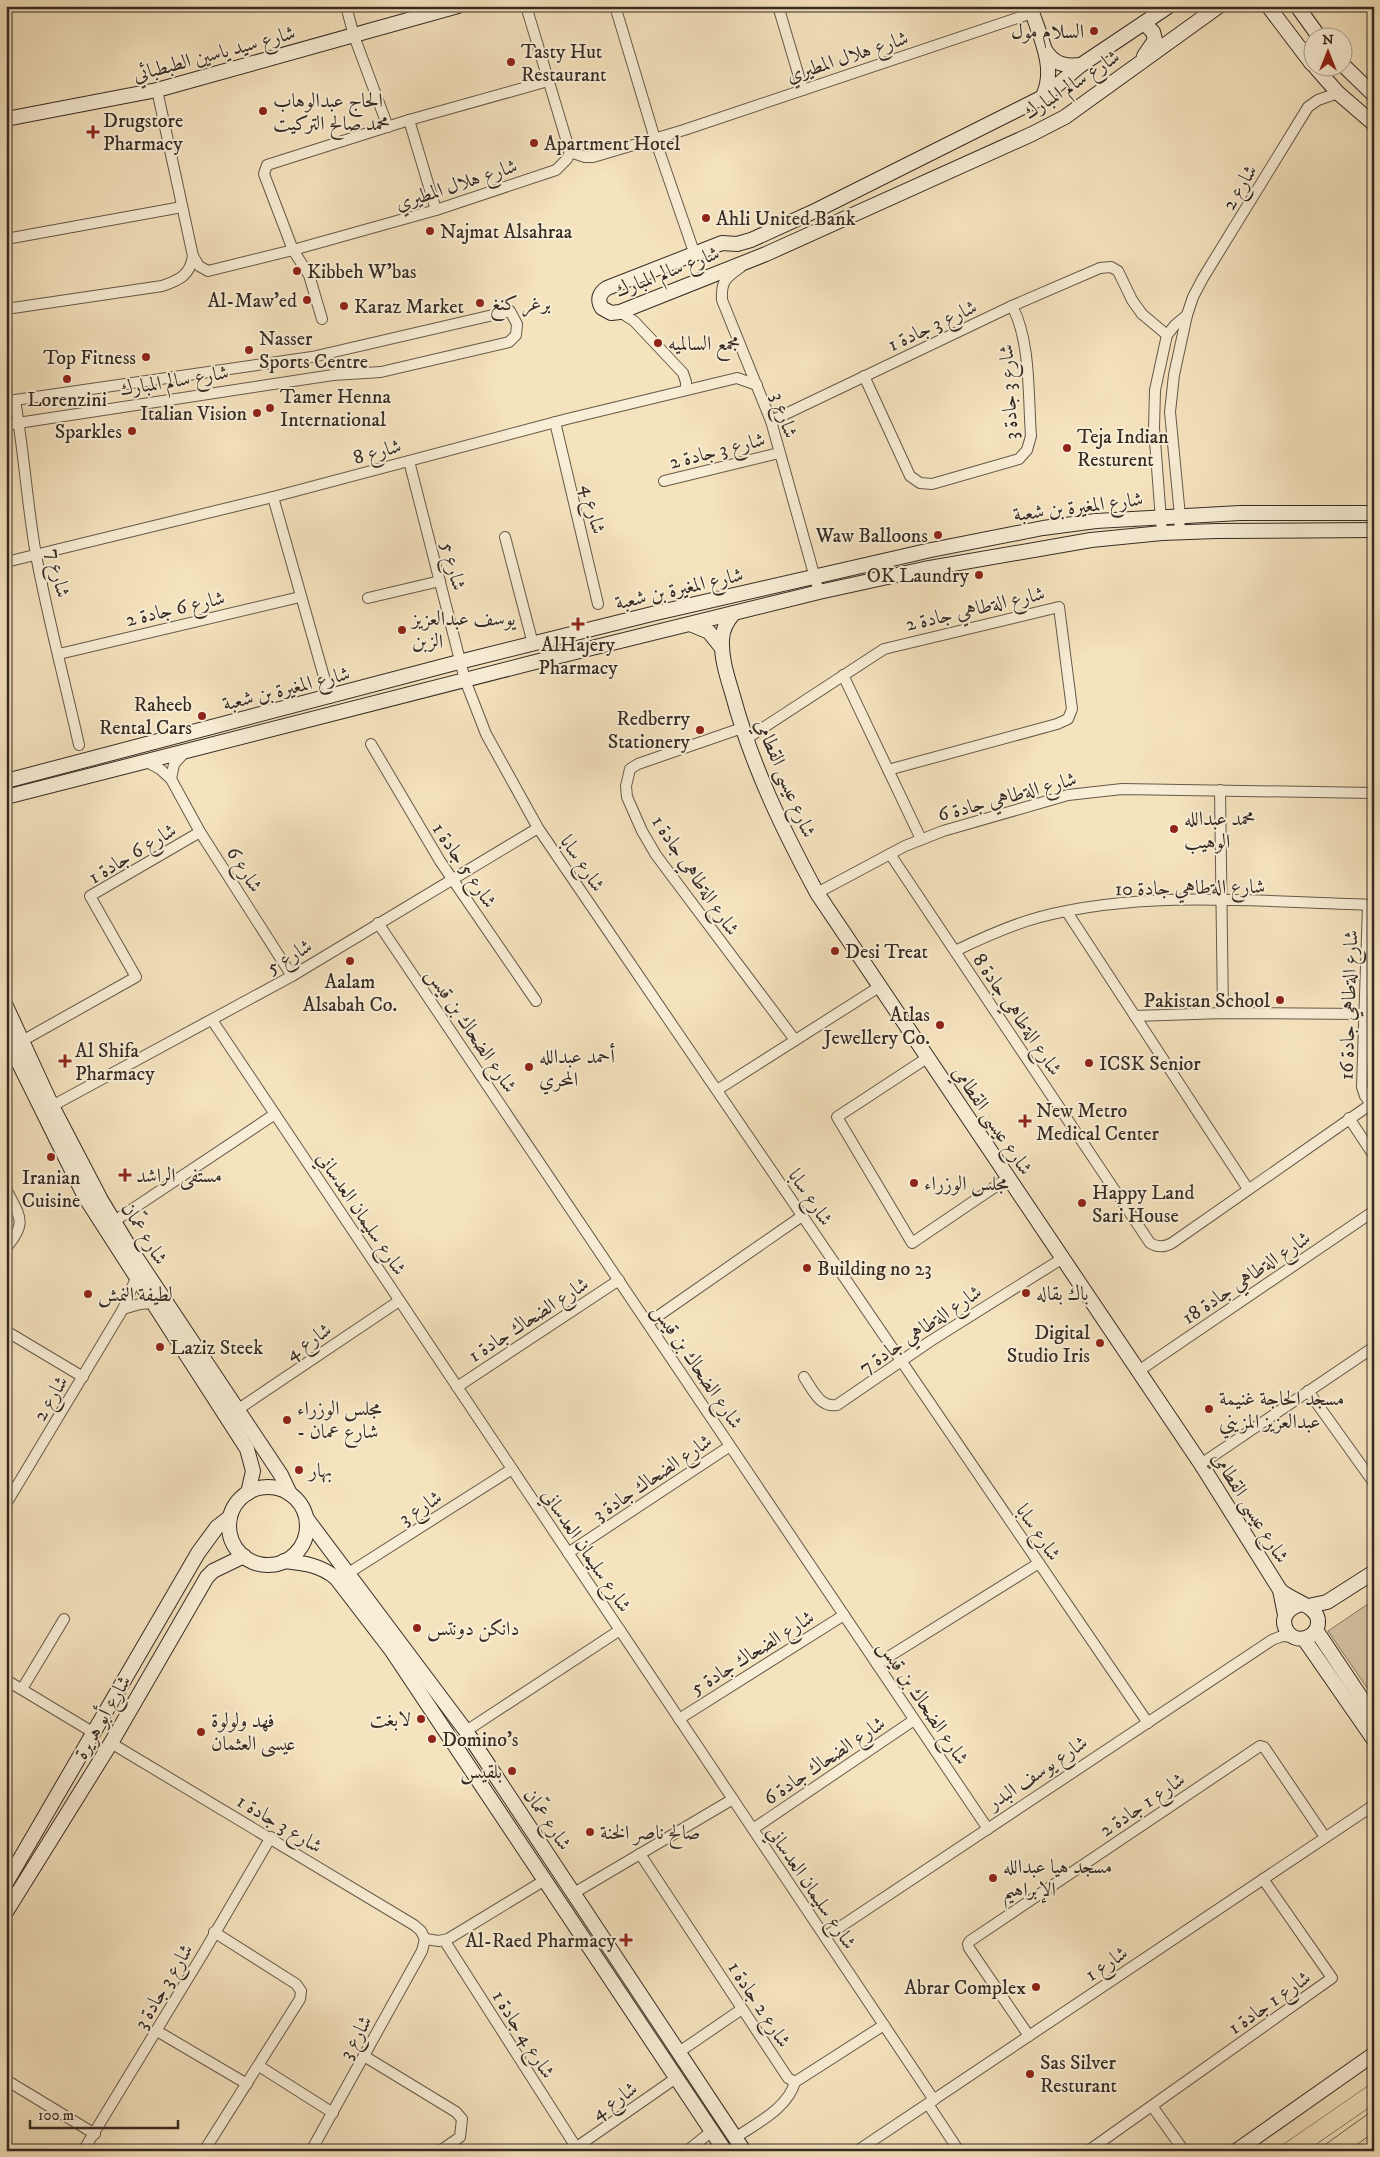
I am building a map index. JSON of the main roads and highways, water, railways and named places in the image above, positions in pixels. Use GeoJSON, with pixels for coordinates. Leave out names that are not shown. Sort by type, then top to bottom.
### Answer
{"type":"FeatureCollection","features":[{"type":"Feature","properties":{"kind":"highway"},"geometry":{"type":"LineString","coordinates":[[1290,2151],[1374,2093]]}},
{"type":"Feature","properties":{"kind":"highway"},"geometry":{"type":"LineString","coordinates":[[1332,2151],[1374,2121]]}},
{"type":"Feature","properties":{"kind":"main road","name":"شارع سيد ياسين الطبطبائي"},"geometry":{"type":"LineString","coordinates":[[6,119],[157,90],[458,6]]}},
{"type":"Feature","properties":{"kind":"main road","name":"شارع سالم المبارك"},"geometry":{"type":"LineString","coordinates":[[1169,6],[1081,65],[1042,97],[751,240],[737,244],[722,242],[604,290],[599,298],[602,308],[611,313],[620,312],[748,262],[1032,134],[1065,117],[1218,6]]}},
{"type":"Feature","properties":{"kind":"main road"},"geometry":{"type":"LineString","coordinates":[[1268,6],[1302,51]]}},
{"type":"Feature","properties":{"kind":"main road"},"geometry":{"type":"LineString","coordinates":[[1297,6],[1313,28]]}},
{"type":"Feature","properties":{"kind":"main road"},"geometry":{"type":"LineString","coordinates":[[1031,9],[1049,68],[1049,78],[1042,97]]}},
{"type":"Feature","properties":{"kind":"main road"},"geometry":{"type":"LineString","coordinates":[[1136,66],[1155,40],[1153,32],[1144,23]]}},
{"type":"Feature","properties":{"kind":"main road"},"geometry":{"type":"LineString","coordinates":[[1044,48],[1050,58],[1059,64],[1081,65]]}},
{"type":"Feature","properties":{"kind":"main road"},"geometry":{"type":"LineString","coordinates":[[1352,74],[1374,95]]}},
{"type":"Feature","properties":{"kind":"main road"},"geometry":{"type":"LineString","coordinates":[[1325,78],[1338,93],[1374,124]]}},
{"type":"Feature","properties":{"kind":"main road","name":"شارع المغيرة بن شعبة"},"geometry":{"type":"LineString","coordinates":[[6,781],[532,644],[816,576],[931,550],[1043,528],[1096,521],[1162,516],[1288,511],[1374,513]]}},
{"type":"Feature","properties":{"kind":"main road","name":"شارع المغيرة بن شعبة"},"geometry":{"type":"LineString","coordinates":[[6,797],[734,613],[924,569],[1036,548],[1162,533],[1374,530]]}},
{"type":"Feature","properties":{"kind":"main road","name":"شارع عيسى القطامي"},"geometry":{"type":"LineString","coordinates":[[734,613],[725,625],[722,648],[726,673],[744,734],[783,831],[817,893],[878,987],[1201,1464],[1280,1590],[1285,1618]]}},
{"type":"Feature","properties":{"kind":"main road"},"geometry":{"type":"LineString","coordinates":[[690,624],[709,632],[722,648]]}},
{"type":"Feature","properties":{"kind":"main road"},"geometry":{"type":"LineString","coordinates":[[6,776],[32,775]]}},
{"type":"Feature","properties":{"kind":"main road","name":"شارع عمّان"},"geometry":{"type":"LineString","coordinates":[[6,1006],[84,1171],[113,1222],[281,1475],[290,1494]]}},
{"type":"Feature","properties":{"kind":"main road","name":"شارع عمّان"},"geometry":{"type":"LineString","coordinates":[[6,1037],[85,1197],[152,1304],[247,1449],[253,1471],[248,1493]]}},
{"type":"Feature","properties":{"kind":"main road"},"geometry":{"type":"LineString","coordinates":[[265,1487],[282,1490],[290,1494],[298,1500],[307,1519],[303,1544],[292,1557],[284,1561],[268,1564],[251,1561],[233,1543],[230,1534],[230,1517],[236,1503],[248,1493],[265,1487]]}},
{"type":"Feature","properties":{"kind":"main road","name":"شارع أبو هريرة"},"geometry":{"type":"LineString","coordinates":[[6,1883],[198,1553],[217,1527],[230,1517]]}},
{"type":"Feature","properties":{"kind":"main road","name":"شارع عمّان"},"geometry":{"type":"LineString","coordinates":[[307,1519],[466,1731],[744,2151]]}},
{"type":"Feature","properties":{"kind":"main road","name":"شارع أبو هريرة"},"geometry":{"type":"LineString","coordinates":[[6,1912],[111,1743],[207,1576],[214,1570],[244,1556]]}},
{"type":"Feature","properties":{"kind":"main road","name":"شارع عمّان"},"geometry":{"type":"LineString","coordinates":[[284,1561],[310,1564],[326,1570],[336,1578],[392,1651],[725,2151]]}},
{"type":"Feature","properties":{"kind":"main road"},"geometry":{"type":"LineString","coordinates":[[1374,1572],[1333,1599],[1321,1604],[1292,1607],[1285,1618],[1286,1630],[1299,1638],[1374,1740]]}},
{"type":"Feature","properties":{"kind":"main road","name":"شارع عيسى القطامي"},"geometry":{"type":"LineString","coordinates":[[1280,1590],[1305,1605]]}},
{"type":"Feature","properties":{"kind":"main road"},"geometry":{"type":"LineString","coordinates":[[1299,1638],[1309,1637],[1317,1627],[1324,1610],[1333,1599]]}},
{"type":"Feature","properties":{"kind":"main road"},"geometry":{"type":"LineString","coordinates":[[1305,1605],[1316,1613],[1317,1627],[1374,1717]]}},
{"type":"Feature","properties":{"kind":"main road"},"geometry":{"type":"LineString","coordinates":[[1236,2151],[1374,2054]]}},
{"type":"Feature","properties":{"kind":"place","name":"السلام مول"},"geometry":{"type":"Point","coordinates":[1094,31]}},
{"type":"Feature","properties":{"kind":"place","name":"Tasty Hut Restaurant"},"geometry":{"type":"Point","coordinates":[511,62]}},
{"type":"Feature","properties":{"kind":"place","name":"الحاج عبدالوهاب محمد صالح التركيت"},"geometry":{"type":"Point","coordinates":[263,111]}},
{"type":"Feature","properties":{"kind":"place","name":"Drugstore Pharmacy"},"geometry":{"type":"Point","coordinates":[93,132]}},
{"type":"Feature","properties":{"kind":"place","name":"Apartment Hotel"},"geometry":{"type":"Point","coordinates":[534,143]}},
{"type":"Feature","properties":{"kind":"place","name":"Ahli United Bank"},"geometry":{"type":"Point","coordinates":[706,218]}},
{"type":"Feature","properties":{"kind":"place","name":"Najmat Alsahraa"},"geometry":{"type":"Point","coordinates":[430,231]}},
{"type":"Feature","properties":{"kind":"place","name":"Kibbeh W'bas"},"geometry":{"type":"Point","coordinates":[297,271]}},
{"type":"Feature","properties":{"kind":"place","name":"Al-Maw'ed"},"geometry":{"type":"Point","coordinates":[307,300]}},
{"type":"Feature","properties":{"kind":"place","name":"برغر كنغ"},"geometry":{"type":"Point","coordinates":[480,303]}},
{"type":"Feature","properties":{"kind":"place","name":"Karaz Market"},"geometry":{"type":"Point","coordinates":[344,306]}},
{"type":"Feature","properties":{"kind":"place","name":"مجمع السالميه"},"geometry":{"type":"Point","coordinates":[658,343]}},
{"type":"Feature","properties":{"kind":"place","name":"Nasser Sports Centre"},"geometry":{"type":"Point","coordinates":[249,350]}},
{"type":"Feature","properties":{"kind":"place","name":"Top Fitness"},"geometry":{"type":"Point","coordinates":[146,357]}},
{"type":"Feature","properties":{"kind":"place","name":"Lorenzini"},"geometry":{"type":"Point","coordinates":[67,379]}},
{"type":"Feature","properties":{"kind":"place","name":"Tamer Henna International"},"geometry":{"type":"Point","coordinates":[270,408]}},
{"type":"Feature","properties":{"kind":"place","name":"Italian Vision"},"geometry":{"type":"Point","coordinates":[257,413]}},
{"type":"Feature","properties":{"kind":"place","name":"Sparkles"},"geometry":{"type":"Point","coordinates":[132,431]}},
{"type":"Feature","properties":{"kind":"place","name":"Teja Indian Resturent"},"geometry":{"type":"Point","coordinates":[1067,448]}},
{"type":"Feature","properties":{"kind":"place","name":"Waw Balloons"},"geometry":{"type":"Point","coordinates":[938,535]}},
{"type":"Feature","properties":{"kind":"place","name":"OK Laundry"},"geometry":{"type":"Point","coordinates":[979,575]}},
{"type":"Feature","properties":{"kind":"place","name":"AlHajery Pharmacy"},"geometry":{"type":"Point","coordinates":[578,624]}},
{"type":"Feature","properties":{"kind":"place","name":"يوسف عبدالعزيز الزبن"},"geometry":{"type":"Point","coordinates":[402,630]}},
{"type":"Feature","properties":{"kind":"place","name":"Raheeb Rental Cars"},"geometry":{"type":"Point","coordinates":[202,716]}},
{"type":"Feature","properties":{"kind":"place","name":"Redberry Stationery"},"geometry":{"type":"Point","coordinates":[700,730]}},
{"type":"Feature","properties":{"kind":"place","name":"محمد عبدالله الوهيب"},"geometry":{"type":"Point","coordinates":[1174,829]}},
{"type":"Feature","properties":{"kind":"place","name":"Desi Treat"},"geometry":{"type":"Point","coordinates":[835,951]}},
{"type":"Feature","properties":{"kind":"place","name":"Aalam Alsabah Co."},"geometry":{"type":"Point","coordinates":[350,961]}},
{"type":"Feature","properties":{"kind":"place","name":"Pakistan School"},"geometry":{"type":"Point","coordinates":[1280,1000]}},
{"type":"Feature","properties":{"kind":"place","name":"Atlas Jewellery Co."},"geometry":{"type":"Point","coordinates":[940,1025]}},
{"type":"Feature","properties":{"kind":"place","name":"Al Shifa Pharmacy"},"geometry":{"type":"Point","coordinates":[65,1061]}},
{"type":"Feature","properties":{"kind":"place","name":"ICSK Senior"},"geometry":{"type":"Point","coordinates":[1089,1063]}},
{"type":"Feature","properties":{"kind":"place","name":"أحمد عبدالله المحري"},"geometry":{"type":"Point","coordinates":[529,1067]}},
{"type":"Feature","properties":{"kind":"place","name":"New Metro Medical Center"},"geometry":{"type":"Point","coordinates":[1025,1121]}},
{"type":"Feature","properties":{"kind":"place","name":"Iranian Cuisine"},"geometry":{"type":"Point","coordinates":[51,1157]}},
{"type":"Feature","properties":{"kind":"place","name":"مستفى الراشد"},"geometry":{"type":"Point","coordinates":[125,1175]}},
{"type":"Feature","properties":{"kind":"place","name":"مجلس الوزراء"},"geometry":{"type":"Point","coordinates":[914,1183]}},
{"type":"Feature","properties":{"kind":"place","name":"Happy Land Sari House"},"geometry":{"type":"Point","coordinates":[1082,1203]}},
{"type":"Feature","properties":{"kind":"place","name":"Building no 23"},"geometry":{"type":"Point","coordinates":[807,1268]}},
{"type":"Feature","properties":{"kind":"place","name":"باك بقاله"},"geometry":{"type":"Point","coordinates":[1026,1293]}},
{"type":"Feature","properties":{"kind":"place","name":"لطيفة النمش"},"geometry":{"type":"Point","coordinates":[88,1294]}},
{"type":"Feature","properties":{"kind":"place","name":"Digital Studio Iris"},"geometry":{"type":"Point","coordinates":[1100,1343]}},
{"type":"Feature","properties":{"kind":"place","name":"Laziz Steek"},"geometry":{"type":"Point","coordinates":[160,1347]}},
{"type":"Feature","properties":{"kind":"place","name":"مسجد الحاجة غنيمة عبدالعزيز المزيني"},"geometry":{"type":"Point","coordinates":[1209,1409]}},
{"type":"Feature","properties":{"kind":"place","name":"مجلس الوزراء - شارع عمان"},"geometry":{"type":"Point","coordinates":[287,1420]}},
{"type":"Feature","properties":{"kind":"place","name":"بهار"},"geometry":{"type":"Point","coordinates":[299,1470]}},
{"type":"Feature","properties":{"kind":"place","name":"دانكن دونتس"},"geometry":{"type":"Point","coordinates":[417,1628]}},
{"type":"Feature","properties":{"kind":"place","name":"لابغت"},"geometry":{"type":"Point","coordinates":[421,1719]}},
{"type":"Feature","properties":{"kind":"place","name":"فهد ولولوة عيسى العثمان"},"geometry":{"type":"Point","coordinates":[201,1732]}},
{"type":"Feature","properties":{"kind":"place","name":"Domino's"},"geometry":{"type":"Point","coordinates":[432,1739]}},
{"type":"Feature","properties":{"kind":"place","name":"بلقيس"},"geometry":{"type":"Point","coordinates":[512,1771]}},
{"type":"Feature","properties":{"kind":"place","name":"صالح ناصر الخنة"},"geometry":{"type":"Point","coordinates":[590,1832]}},
{"type":"Feature","properties":{"kind":"place","name":"مسجد هيا عبدالله الإبراهيم"},"geometry":{"type":"Point","coordinates":[993,1878]}},
{"type":"Feature","properties":{"kind":"place","name":"Al-Raed Pharmacy"},"geometry":{"type":"Point","coordinates":[626,1940]}},
{"type":"Feature","properties":{"kind":"place","name":"Abrar Complex"},"geometry":{"type":"Point","coordinates":[1036,1987]}},
{"type":"Feature","properties":{"kind":"place","name":"Sas Silver Resturant"},"geometry":{"type":"Point","coordinates":[1030,2074]}}]}
